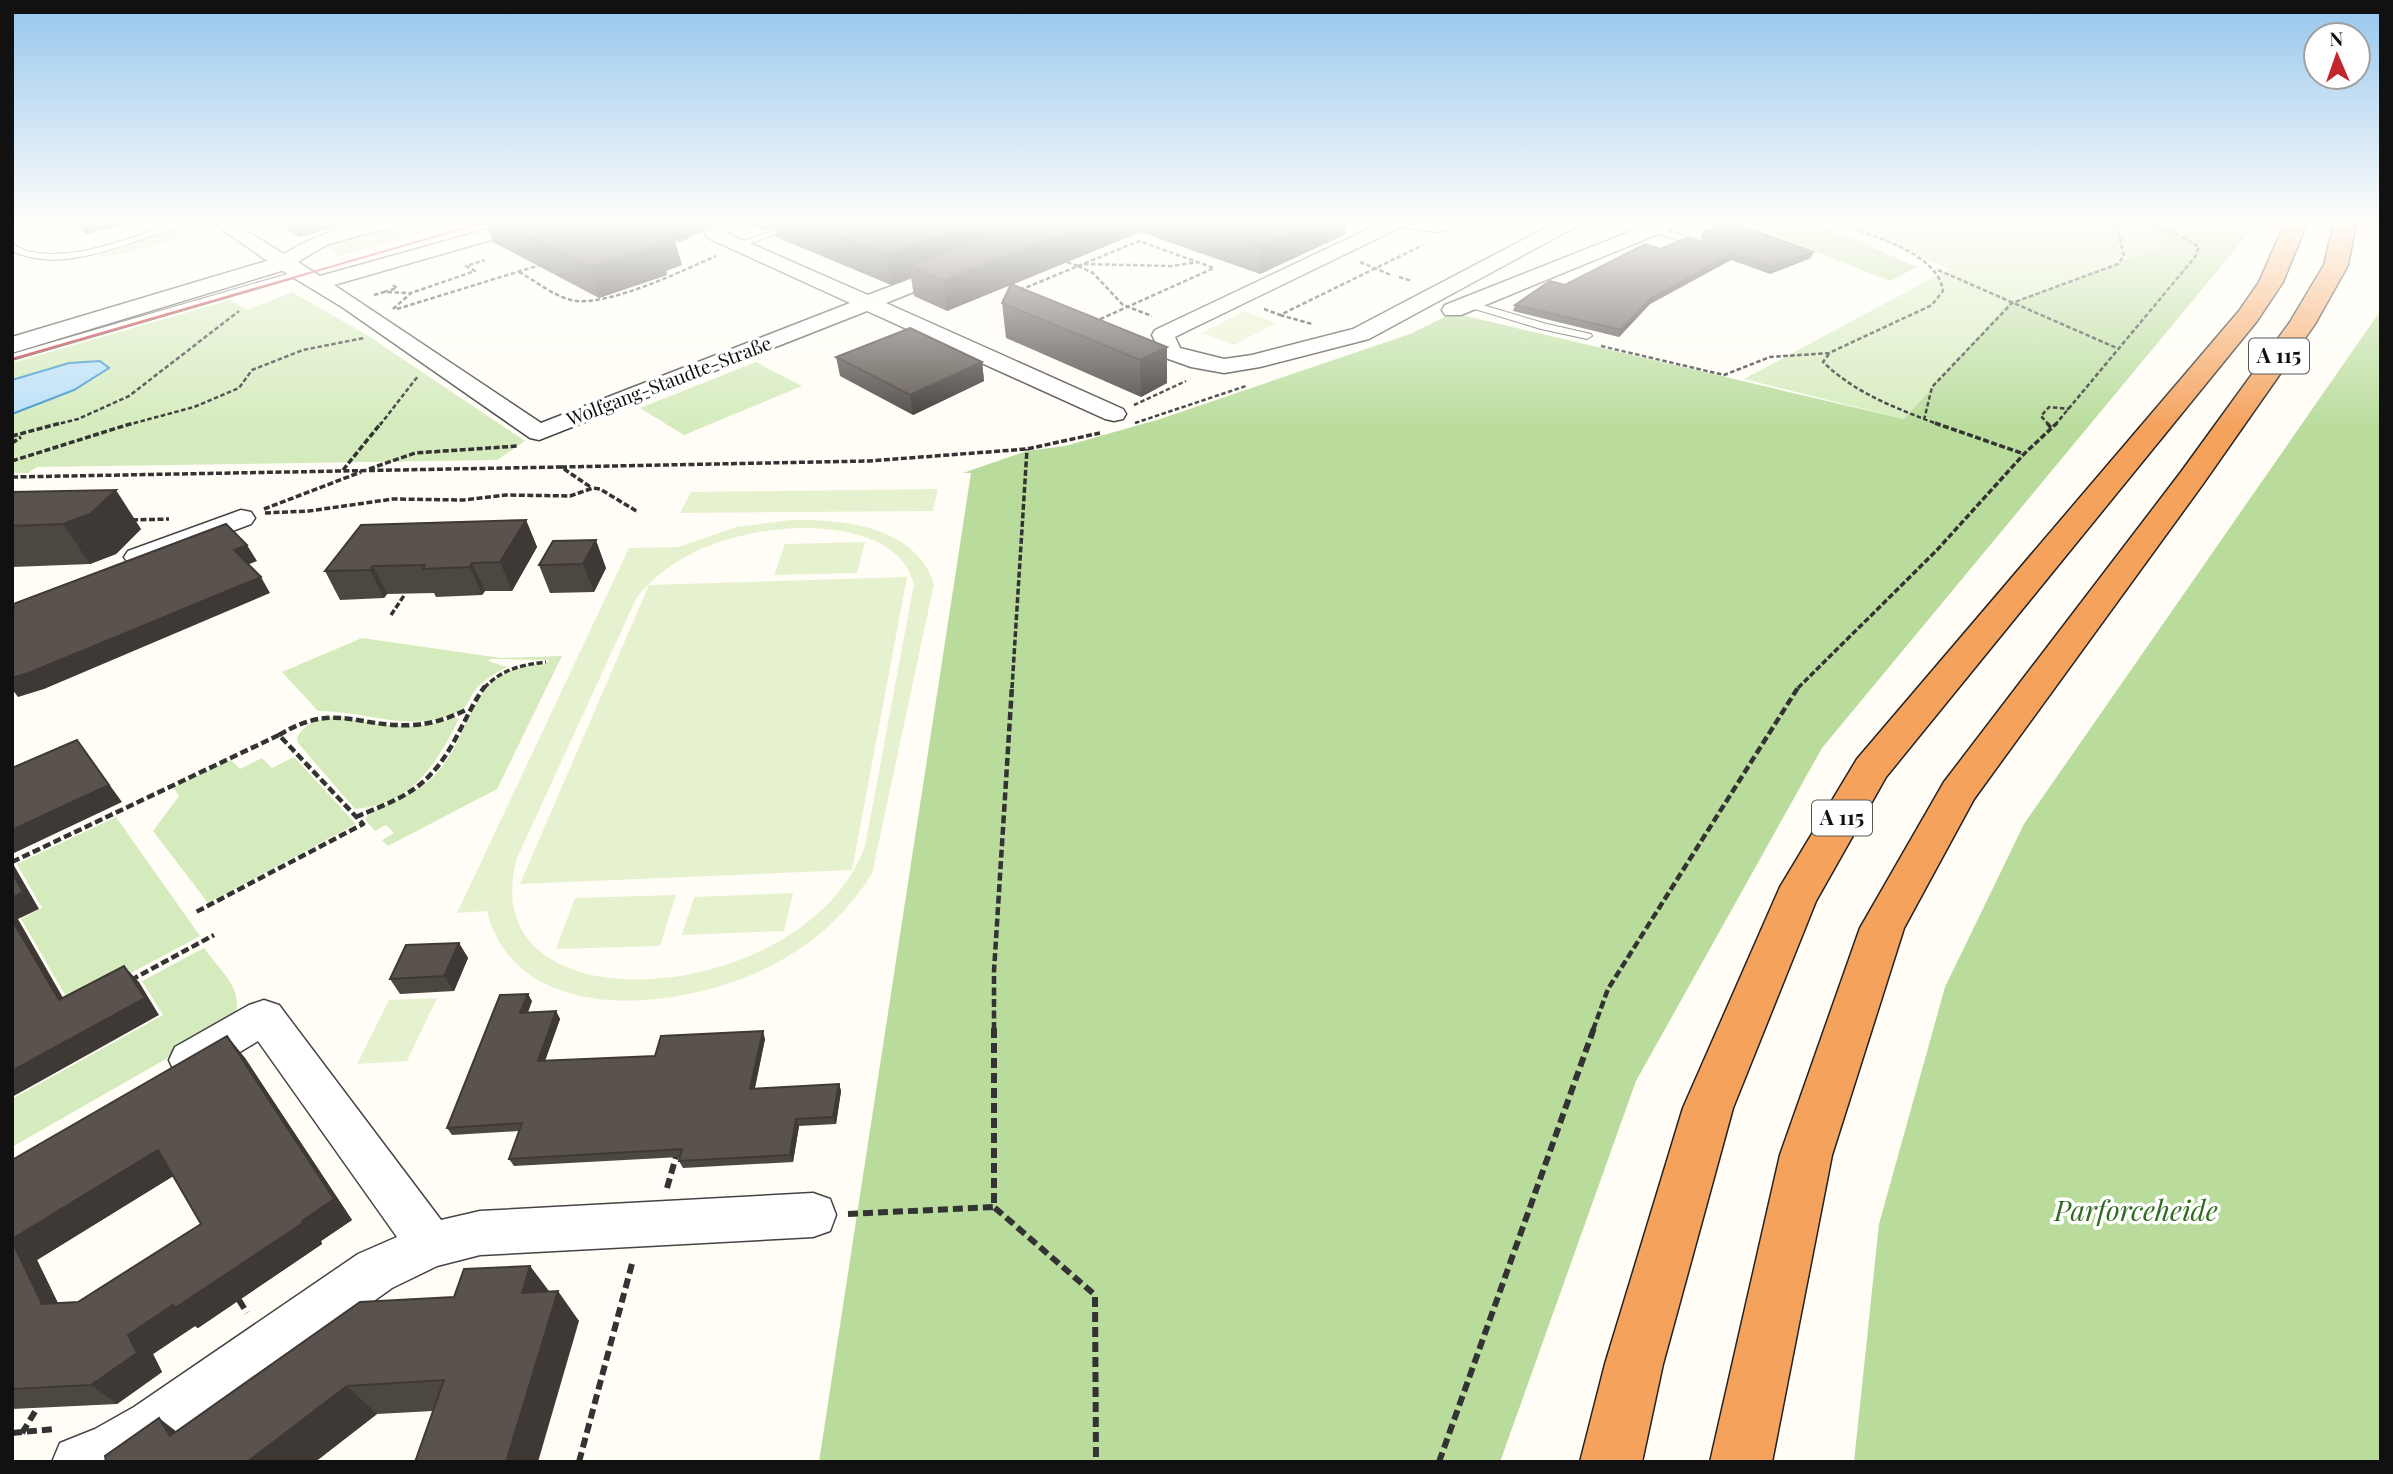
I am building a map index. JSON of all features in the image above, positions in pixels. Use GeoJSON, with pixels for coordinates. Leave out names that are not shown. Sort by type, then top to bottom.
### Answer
{"type":"FeatureCollection","features":[{"type":"Feature","properties":{"kind":"highway","name":"A 115"},"geometry":{"type":"LineString","coordinates":[[1611,1462],[1634,1364],[1708,1108],[1795,899],[1871,769],[2248,316],[2264,292]]}},
{"type":"Feature","properties":{"kind":"highway","name":"A 115"},"geometry":{"type":"LineString","coordinates":[[1741,1462],[1806,1155],[1882,928],[1958,792],[2183,489],[2302,324],[2321,292]]}},
{"type":"Feature","properties":{"kind":"street"},"geometry":{"type":"LineString","coordinates":[[12,345],[226,292]]}},
{"type":"Feature","properties":{"kind":"street"},"geometry":{"type":"LineString","coordinates":[[329,292],[432,360],[530,439]]}},
{"type":"Feature","properties":{"kind":"street"},"geometry":{"type":"LineString","coordinates":[[843,292],[1114,414]]}},
{"type":"Feature","properties":{"kind":"street","name":"Wolfgang-Staudte-Straße"},"geometry":{"type":"LineString","coordinates":[[530,439],[897,292]]}},
{"type":"Feature","properties":{"kind":"street"},"geometry":{"type":"LineString","coordinates":[[1250,292],[1163,335],[1171,352],[1199,362],[1219,365],[1252,362],[1361,334],[1440,292]]}},
{"type":"Feature","properties":{"kind":"street"},"geometry":{"type":"LineString","coordinates":[[1461,307],[1501,292]]}},
{"type":"Feature","properties":{"kind":"street"},"geometry":{"type":"LineString","coordinates":[[116,566],[241,518]]}},
{"type":"Feature","properties":{"kind":"street"},"geometry":{"type":"LineString","coordinates":[[156,1079],[264,1017],[431,1245]]}},
{"type":"Feature","properties":{"kind":"street"},"geometry":{"type":"LineString","coordinates":[[79,1462],[113,1448],[153,1426],[375,1271],[431,1245],[480,1233],[655,1207],[813,1215]]}},
{"type":"Feature","properties":{"kind":"lane"},"geometry":{"type":"LineString","coordinates":[[12,356],[236,292]]}},
{"type":"Feature","properties":{"kind":"lane"},"geometry":{"type":"LineString","coordinates":[[1461,307],[1587,336]]}},
{"type":"Feature","properties":{"kind":"path"},"geometry":{"type":"LineString","coordinates":[[415,292],[390,311],[451,292]]}},
{"type":"Feature","properties":{"kind":"path"},"geometry":{"type":"LineString","coordinates":[[558,292],[576,301],[601,298],[619,292]]}},
{"type":"Feature","properties":{"kind":"path"},"geometry":{"type":"LineString","coordinates":[[1010,294],[1015,292]]}},
{"type":"Feature","properties":{"kind":"path"},"geometry":{"type":"LineString","coordinates":[[1111,292],[1123,305],[1129,307]]}},
{"type":"Feature","properties":{"kind":"path"},"geometry":{"type":"LineString","coordinates":[[1094,322],[1162,292]]}},
{"type":"Feature","properties":{"kind":"path"},"geometry":{"type":"LineString","coordinates":[[1235,299],[1280,315],[1327,292]]}},
{"type":"Feature","properties":{"kind":"path"},"geometry":{"type":"LineString","coordinates":[[1597,345],[1724,374],[1770,357],[1829,353],[1932,305],[1944,292]]}},
{"type":"Feature","properties":{"kind":"path"},"geometry":{"type":"LineString","coordinates":[[1987,292],[2119,349]]}},
{"type":"Feature","properties":{"kind":"path"},"geometry":{"type":"LineString","coordinates":[[1924,419],[1932,387],[1959,356],[2012,303],[2042,292]]}},
{"type":"Feature","properties":{"kind":"path"},"geometry":{"type":"LineString","coordinates":[[1439,1462],[1608,989],[1803,680],[1937,550],[2024,454],[2052,429],[2166,292]]}},
{"type":"Feature","properties":{"kind":"path"},"geometry":{"type":"LineString","coordinates":[[12,436],[78,419],[128,396],[242,309]]}},
{"type":"Feature","properties":{"kind":"path"},"geometry":{"type":"LineString","coordinates":[[1286,312],[1291,316]]}},
{"type":"Feature","properties":{"kind":"path"},"geometry":{"type":"LineString","coordinates":[[12,461],[194,407],[239,388],[252,370],[303,350],[390,332]]}},
{"type":"Feature","properties":{"kind":"path"},"geometry":{"type":"LineString","coordinates":[[1829,353],[1823,362],[1831,373],[1859,389],[1924,419],[2024,454]]}},
{"type":"Feature","properties":{"kind":"path"},"geometry":{"type":"LineString","coordinates":[[343,471],[364,449],[397,400],[432,360]]}},
{"type":"Feature","properties":{"kind":"path"},"geometry":{"type":"LineString","coordinates":[[1114,414],[1219,365]]}},
{"type":"Feature","properties":{"kind":"path"},"geometry":{"type":"LineString","coordinates":[[2052,429],[2041,416],[2049,407],[2069,409]]}},
{"type":"Feature","properties":{"kind":"path"},"geometry":{"type":"LineString","coordinates":[[12,443],[24,435]]}},
{"type":"Feature","properties":{"kind":"path"},"geometry":{"type":"LineString","coordinates":[[241,518],[415,453],[530,439]]}},
{"type":"Feature","properties":{"kind":"path"},"geometry":{"type":"LineString","coordinates":[[12,477],[869,461],[1027,449],[994,971],[993,1208]]}},
{"type":"Feature","properties":{"kind":"path"},"geometry":{"type":"LineString","coordinates":[[561,467],[638,512]]}},
{"type":"Feature","properties":{"kind":"path"},"geometry":{"type":"LineString","coordinates":[[241,518],[393,499],[463,500],[506,495],[570,496],[593,488]]}},
{"type":"Feature","properties":{"kind":"path"},"geometry":{"type":"LineString","coordinates":[[121,520],[175,519]]}},
{"type":"Feature","properties":{"kind":"path"},"geometry":{"type":"LineString","coordinates":[[391,615],[405,594]]}},
{"type":"Feature","properties":{"kind":"path"},"geometry":{"type":"LineString","coordinates":[[356,817],[411,791],[429,776],[447,750],[479,691],[498,675],[527,662],[546,662]]}},
{"type":"Feature","properties":{"kind":"path"},"geometry":{"type":"LineString","coordinates":[[12,862],[279,735],[302,721],[327,714],[415,725],[438,721],[468,709]]}},
{"type":"Feature","properties":{"kind":"path"},"geometry":{"type":"LineString","coordinates":[[196,912],[363,824],[279,735]]}},
{"type":"Feature","properties":{"kind":"path"},"geometry":{"type":"LineString","coordinates":[[119,987],[214,935]]}},
{"type":"Feature","properties":{"kind":"path"},"geometry":{"type":"LineString","coordinates":[[579,1462],[655,1207],[677,1151]]}},
{"type":"Feature","properties":{"kind":"path"},"geometry":{"type":"LineString","coordinates":[[813,1215],[993,1208],[1095,1295],[1096,1462]]}},
{"type":"Feature","properties":{"kind":"path"},"geometry":{"type":"LineString","coordinates":[[239,1300],[249,1317]]}},
{"type":"Feature","properties":{"kind":"path"},"geometry":{"type":"LineString","coordinates":[[22,1434],[36,1410]]}},
{"type":"Feature","properties":{"kind":"green space"},"geometry":{"type":"Polygon","coordinates":[[[292,292],[370,337],[525,441],[497,460],[37,467],[28,473],[12,473],[12,363],[230,300],[248,310],[292,292]]]}},
{"type":"Feature","properties":{"kind":"green space"},"geometry":{"type":"Polygon","coordinates":[[[1907,292],[2038,292],[2008,303],[1904,419],[1744,379],[1907,292]]]}},
{"type":"Feature","properties":{"kind":"green space"},"geometry":{"type":"Polygon","coordinates":[[[2039,292],[2200,292],[1822,748],[1636,1081],[1500,1462],[819,1462],[971,473],[963,473],[1027,451],[1065,446],[1160,419],[1410,334],[1453,313],[1904,419],[2008,303],[2039,292]]]}},
{"type":"Feature","properties":{"kind":"green space","name":"Parforceheide"},"geometry":{"type":"Polygon","coordinates":[[[2381,310],[2381,1462],[1854,1462],[1879,1224],[1945,987],[2024,824],[2381,310]]]}},
{"type":"Feature","properties":{"kind":"green space"},"geometry":{"type":"Polygon","coordinates":[[[1244,311],[1276,323],[1234,345],[1202,333],[1244,311]]]}},
{"type":"Feature","properties":{"kind":"green space"},"geometry":{"type":"Polygon","coordinates":[[[756,362],[802,386],[684,435],[640,408],[756,362]]]}},
{"type":"Feature","properties":{"kind":"green space"},"geometry":{"type":"Polygon","coordinates":[[[938,489],[933,511],[680,513],[691,492],[938,489]]]}},
{"type":"Feature","properties":{"kind":"green space"},"geometry":{"type":"Polygon","coordinates":[[[811,520],[833,521],[875,530],[895,538],[911,549],[925,565],[934,584],[872,874],[854,899],[823,931],[785,958],[749,976],[707,990],[662,998],[616,1001],[573,994],[535,978],[505,951],[487,911],[457,913],[629,548],[679,547],[736,527],[811,520]],[[811,528],[772,530],[708,546],[669,567],[637,597],[517,858],[515,915],[542,953],[590,975],[650,979],[716,968],[779,941],[831,901],[865,846],[914,584],[907,567],[896,554],[881,544],[847,532],[811,528]]]}},
{"type":"Feature","properties":{"kind":"green space"},"geometry":{"type":"Polygon","coordinates":[[[865,542],[857,573],[774,575],[785,544],[865,542]]]}},
{"type":"Feature","properties":{"kind":"green space"},"geometry":{"type":"Polygon","coordinates":[[[907,577],[852,870],[520,884],[649,585],[907,577]]]}},
{"type":"Feature","properties":{"kind":"green space"},"geometry":{"type":"Polygon","coordinates":[[[362,638],[501,658],[562,656],[497,789],[388,846],[382,840],[394,833],[386,825],[375,831],[365,819],[433,777],[458,741],[476,704],[486,689],[500,676],[520,668],[546,664],[549,660],[491,659],[488,661],[507,667],[479,685],[461,710],[427,721],[390,720],[318,711],[282,672],[362,638]]]}},
{"type":"Feature","properties":{"kind":"green space"},"geometry":{"type":"Polygon","coordinates":[[[336,716],[395,726],[424,725],[459,719],[431,766],[407,791],[375,806],[355,809],[298,743],[297,738],[308,725],[336,716]]]}},
{"type":"Feature","properties":{"kind":"green space"},"geometry":{"type":"Polygon","coordinates":[[[294,757],[356,824],[208,903],[153,831],[179,796],[173,787],[231,760],[240,769],[262,758],[272,768],[294,757]]]}},
{"type":"Feature","properties":{"kind":"green space"},"geometry":{"type":"Polygon","coordinates":[[[116,817],[200,936],[71,1005],[21,919],[42,908],[17,864],[116,817]]]}},
{"type":"Feature","properties":{"kind":"green space"},"geometry":{"type":"Polygon","coordinates":[[[793,893],[784,931],[682,935],[694,897],[793,893]]]}},
{"type":"Feature","properties":{"kind":"green space"},"geometry":{"type":"Polygon","coordinates":[[[676,895],[660,946],[556,949],[575,898],[676,895]]]}},
{"type":"Feature","properties":{"kind":"green space"},"geometry":{"type":"Polygon","coordinates":[[[204,948],[234,990],[237,1009],[234,1020],[12,1147],[12,1099],[163,1015],[142,981],[204,948]]]}},
{"type":"Feature","properties":{"kind":"green space"},"geometry":{"type":"Polygon","coordinates":[[[437,998],[407,1061],[357,1064],[389,1000],[437,998]]]}},
{"type":"Feature","properties":{"kind":"water"},"geometry":{"type":"Polygon","coordinates":[[[100,361],[109,368],[74,390],[12,414],[12,380],[69,363],[100,361]]]}},
{"type":"Feature","properties":{"kind":"building"},"geometry":{"type":"Polygon","coordinates":[[[1007,292],[1030,292],[1167,347],[1140,360],[1002,303],[1007,292]]]}},
{"type":"Feature","properties":{"kind":"building"},"geometry":{"type":"Polygon","coordinates":[[[1534,292],[1663,292],[1651,298],[1621,330],[1515,305],[1534,292]]]}},
{"type":"Feature","properties":{"kind":"building"},"geometry":{"type":"Polygon","coordinates":[[[910,328],[982,362],[910,395],[836,357],[910,328]]]}},
{"type":"Feature","properties":{"kind":"building"},"geometry":{"type":"Polygon","coordinates":[[[116,490],[90,514],[63,524],[12,526],[12,492],[116,490]]]}},
{"type":"Feature","properties":{"kind":"building"},"geometry":{"type":"Polygon","coordinates":[[[526,520],[500,562],[472,563],[470,567],[423,569],[425,565],[373,566],[370,570],[325,571],[361,525],[526,520]]]}},
{"type":"Feature","properties":{"kind":"building"},"geometry":{"type":"Polygon","coordinates":[[[226,524],[247,545],[234,550],[261,577],[12,678],[13,604],[226,524]]]}},
{"type":"Feature","properties":{"kind":"building"},"geometry":{"type":"Polygon","coordinates":[[[596,540],[583,564],[539,565],[553,541],[596,540]]]}},
{"type":"Feature","properties":{"kind":"building"},"geometry":{"type":"Polygon","coordinates":[[[77,740],[109,785],[12,830],[12,768],[77,740]]]}},
{"type":"Feature","properties":{"kind":"building"},"geometry":{"type":"Polygon","coordinates":[[[12,872],[23,892],[12,898],[12,872]]]}},
{"type":"Feature","properties":{"kind":"building"},"geometry":{"type":"Polygon","coordinates":[[[12,920],[59,1000],[124,966],[145,998],[12,1071],[12,920]]]}},
{"type":"Feature","properties":{"kind":"building"},"geometry":{"type":"Polygon","coordinates":[[[459,943],[444,976],[390,979],[406,945],[459,943]]]}},
{"type":"Feature","properties":{"kind":"building"},"geometry":{"type":"Polygon","coordinates":[[[528,994],[520,1013],[556,1011],[538,1061],[655,1056],[661,1036],[763,1031],[750,1089],[839,1084],[833,1117],[796,1119],[790,1155],[679,1161],[682,1149],[509,1159],[522,1123],[447,1128],[500,995],[528,994]]]}},
{"type":"Feature","properties":{"kind":"building"},"geometry":{"type":"Polygon","coordinates":[[[227,1036],[334,1199],[302,1221],[303,1223],[175,1308],[173,1305],[128,1335],[137,1353],[91,1385],[12,1389],[12,1241],[42,1304],[78,1302],[201,1224],[158,1150],[12,1239],[12,1160],[227,1036]]]}},
{"type":"Feature","properties":{"kind":"building"},"geometry":{"type":"Polygon","coordinates":[[[530,1266],[522,1293],[558,1291],[506,1462],[415,1462],[444,1380],[347,1386],[247,1462],[106,1462],[105,1456],[159,1418],[170,1436],[360,1302],[454,1297],[464,1269],[530,1266]]]}},
{"type":"Feature","properties":{"kind":"tram line"},"geometry":{"type":"LineString","coordinates":[[12,359],[244,292]]}}]}
